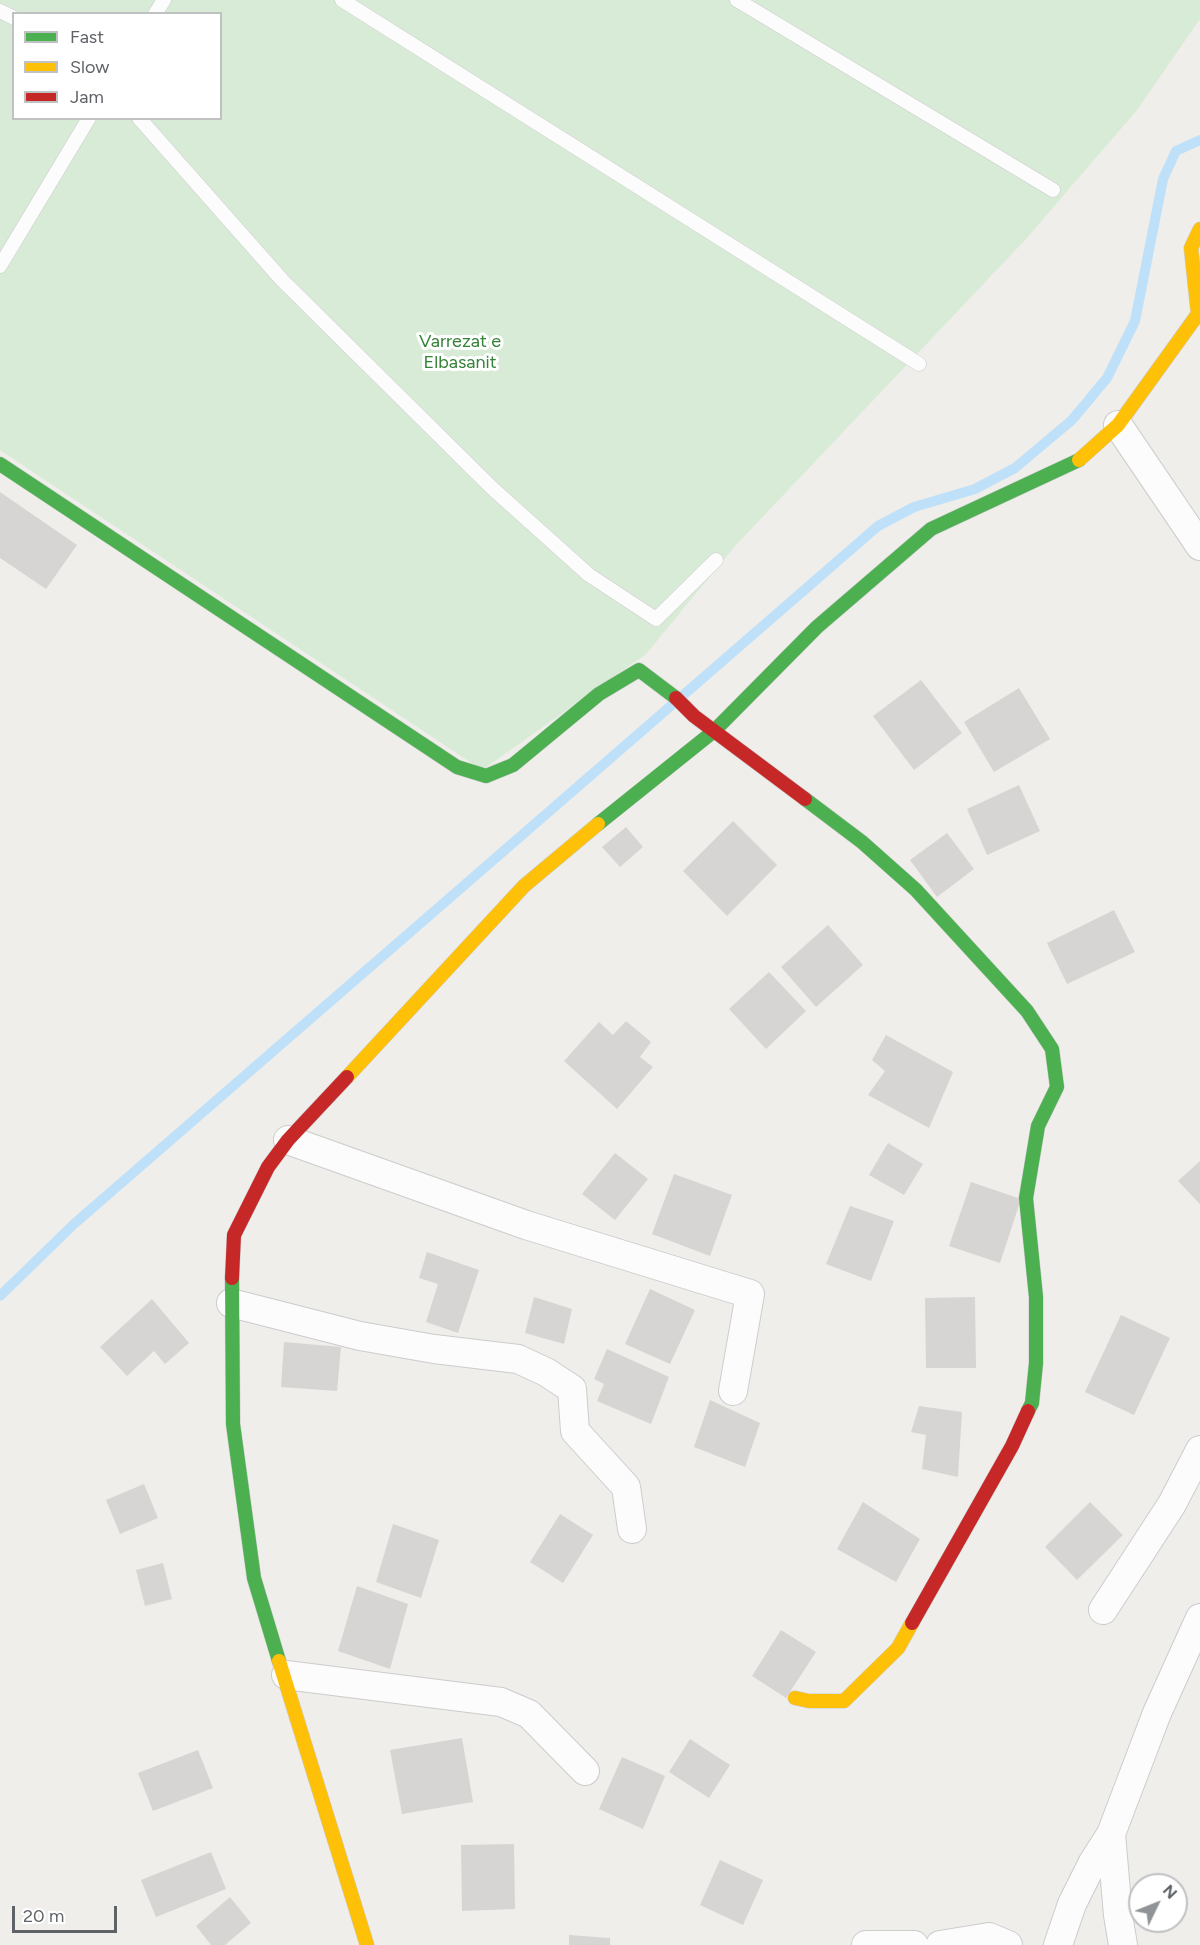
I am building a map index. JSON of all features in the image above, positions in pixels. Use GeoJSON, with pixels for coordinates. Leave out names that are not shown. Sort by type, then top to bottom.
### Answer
{"type":"FeatureCollection","features":[{"type":"Feature","properties":{"kind":"street"},"geometry":{"type":"LineString","coordinates":[[367,1945],[286,1675],[254,1578],[233,1424],[231,1303],[234,1235],[268,1167],[288,1140],[524,886],[654,777],[714,731],[817,627],[931,529],[1078,461],[1118,425],[1199,314],[1191,248],[1200,229]]}},
{"type":"Feature","properties":{"kind":"street"},"geometry":{"type":"LineString","coordinates":[[1118,425],[1200,546]]}},
{"type":"Feature","properties":{"kind":"street"},"geometry":{"type":"LineString","coordinates":[[0,464],[93,528],[318,673],[457,767],[486,776],[513,765],[598,694],[639,670],[663,686],[694,716],[854,835],[916,891],[1027,1011],[1052,1049],[1058,1087],[1038,1126],[1026,1198],[1035,1297],[1036,1363],[1032,1402],[1012,1446],[898,1648],[844,1701],[809,1701],[795,1698]]}},
{"type":"Feature","properties":{"kind":"street"},"geometry":{"type":"LineString","coordinates":[[288,1140],[526,1225],[750,1294],[733,1390]]}},
{"type":"Feature","properties":{"kind":"street"},"geometry":{"type":"LineString","coordinates":[[231,1303],[360,1335],[434,1349],[518,1359],[546,1372],[572,1389],[575,1431],[626,1487],[632,1529]]}},
{"type":"Feature","properties":{"kind":"street"},"geometry":{"type":"LineString","coordinates":[[1102,1610],[1172,1504],[1200,1450]]}},
{"type":"Feature","properties":{"kind":"street"},"geometry":{"type":"LineString","coordinates":[[1058,1945],[1072,1904],[1093,1862],[1111,1834],[1157,1713],[1200,1618]]}},
{"type":"Feature","properties":{"kind":"street"},"geometry":{"type":"LineString","coordinates":[[286,1675],[501,1702],[529,1714],[585,1771]]}},
{"type":"Feature","properties":{"kind":"street"},"geometry":{"type":"LineString","coordinates":[[1111,1834],[1123,1945]]}},
{"type":"Feature","properties":{"kind":"street"},"geometry":{"type":"LineString","coordinates":[[940,1945],[989,1937],[1008,1945]]}},
{"type":"Feature","properties":{"kind":"street"},"geometry":{"type":"LineString","coordinates":[[866,1945],[914,1945]]}},
{"type":"Feature","properties":{"kind":"lane"},"geometry":{"type":"LineString","coordinates":[[342,0],[919,364]]}},
{"type":"Feature","properties":{"kind":"lane"},"geometry":{"type":"LineString","coordinates":[[737,0],[1053,190]]}},
{"type":"Feature","properties":{"kind":"lane"},"geometry":{"type":"LineString","coordinates":[[0,266],[88,120]]}},
{"type":"Feature","properties":{"kind":"lane"},"geometry":{"type":"LineString","coordinates":[[141,120],[282,280],[492,488],[589,575],[656,620],[716,560]]}},
{"type":"Feature","properties":{"kind":"green space","name":"Varrezat e Elbasanit"},"geometry":{"type":"Polygon","coordinates":[[[0,0],[1200,0],[1200,19],[1137,110],[1026,239],[736,545],[646,654],[482,770],[0,450],[0,0]]]}},
{"type":"Feature","properties":{"kind":"building"},"geometry":{"type":"Polygon","coordinates":[[[0,492],[77,545],[46,589],[0,558],[0,492]]]}},
{"type":"Feature","properties":{"kind":"building"},"geometry":{"type":"Polygon","coordinates":[[[921,680],[962,733],[914,770],[873,716],[921,680]]]}},
{"type":"Feature","properties":{"kind":"building"},"geometry":{"type":"Polygon","coordinates":[[[1019,688],[1050,739],[994,772],[964,722],[1019,688]]]}},
{"type":"Feature","properties":{"kind":"building"},"geometry":{"type":"Polygon","coordinates":[[[1019,785],[1040,831],[987,855],[967,809],[1019,785]]]}},
{"type":"Feature","properties":{"kind":"building"},"geometry":{"type":"Polygon","coordinates":[[[733,821],[777,865],[727,916],[683,871],[733,821]]]}},
{"type":"Feature","properties":{"kind":"building"},"geometry":{"type":"Polygon","coordinates":[[[626,827],[643,847],[620,867],[602,847],[626,827]]]}},
{"type":"Feature","properties":{"kind":"building"},"geometry":{"type":"Polygon","coordinates":[[[947,833],[974,869],[937,897],[910,860],[947,833]]]}},
{"type":"Feature","properties":{"kind":"building"},"geometry":{"type":"Polygon","coordinates":[[[1114,910],[1135,952],[1067,984],[1047,943],[1114,910]]]}},
{"type":"Feature","properties":{"kind":"building"},"geometry":{"type":"Polygon","coordinates":[[[828,925],[863,965],[816,1007],[781,967],[828,925]]]}},
{"type":"Feature","properties":{"kind":"building"},"geometry":{"type":"Polygon","coordinates":[[[769,972],[806,1011],[766,1049],[729,1009],[769,972]]]}},
{"type":"Feature","properties":{"kind":"building"},"geometry":{"type":"Polygon","coordinates":[[[626,1021],[651,1042],[640,1057],[653,1067],[617,1109],[564,1061],[599,1022],[613,1035],[626,1021]]]}},
{"type":"Feature","properties":{"kind":"building"},"geometry":{"type":"Polygon","coordinates":[[[886,1035],[953,1072],[929,1128],[868,1095],[885,1071],[872,1060],[886,1035]]]}},
{"type":"Feature","properties":{"kind":"building"},"geometry":{"type":"Polygon","coordinates":[[[888,1143],[923,1164],[904,1195],[869,1175],[888,1143]]]}},
{"type":"Feature","properties":{"kind":"building"},"geometry":{"type":"Polygon","coordinates":[[[615,1153],[648,1179],[615,1220],[582,1194],[615,1153]]]}},
{"type":"Feature","properties":{"kind":"building"},"geometry":{"type":"Polygon","coordinates":[[[1200,1161],[1200,1204],[1178,1181],[1200,1161]]]}},
{"type":"Feature","properties":{"kind":"building"},"geometry":{"type":"Polygon","coordinates":[[[674,1174],[732,1195],[710,1256],[652,1234],[674,1174]]]}},
{"type":"Feature","properties":{"kind":"building"},"geometry":{"type":"Polygon","coordinates":[[[971,1182],[1021,1199],[1000,1263],[949,1246],[971,1182]]]}},
{"type":"Feature","properties":{"kind":"building"},"geometry":{"type":"Polygon","coordinates":[[[850,1206],[894,1221],[871,1281],[826,1264],[850,1206]]]}},
{"type":"Feature","properties":{"kind":"building"},"geometry":{"type":"Polygon","coordinates":[[[427,1252],[479,1270],[458,1333],[426,1322],[438,1284],[419,1278],[427,1252]]]}},
{"type":"Feature","properties":{"kind":"building"},"geometry":{"type":"Polygon","coordinates":[[[650,1289],[695,1310],[670,1364],[625,1344],[650,1289]]]}},
{"type":"Feature","properties":{"kind":"building"},"geometry":{"type":"Polygon","coordinates":[[[534,1297],[572,1309],[564,1344],[525,1333],[534,1297]]]}},
{"type":"Feature","properties":{"kind":"building"},"geometry":{"type":"Polygon","coordinates":[[[975,1297],[976,1368],[926,1368],[925,1298],[975,1297]]]}},
{"type":"Feature","properties":{"kind":"building"},"geometry":{"type":"Polygon","coordinates":[[[152,1299],[189,1343],[165,1364],[154,1351],[127,1376],[100,1347],[152,1299]]]}},
{"type":"Feature","properties":{"kind":"building"},"geometry":{"type":"Polygon","coordinates":[[[1121,1315],[1170,1338],[1134,1415],[1085,1392],[1121,1315]]]}},
{"type":"Feature","properties":{"kind":"building"},"geometry":{"type":"Polygon","coordinates":[[[284,1342],[341,1347],[337,1391],[281,1387],[284,1342]]]}},
{"type":"Feature","properties":{"kind":"building"},"geometry":{"type":"Polygon","coordinates":[[[607,1349],[669,1377],[651,1424],[597,1401],[604,1384],[594,1379],[607,1349]]]}},
{"type":"Feature","properties":{"kind":"building"},"geometry":{"type":"Polygon","coordinates":[[[710,1400],[760,1423],[745,1467],[694,1447],[710,1400]]]}},
{"type":"Feature","properties":{"kind":"building"},"geometry":{"type":"Polygon","coordinates":[[[919,1406],[962,1412],[958,1477],[922,1469],[926,1435],[911,1432],[919,1406]]]}},
{"type":"Feature","properties":{"kind":"building"},"geometry":{"type":"Polygon","coordinates":[[[144,1484],[158,1518],[120,1534],[106,1500],[144,1484]]]}},
{"type":"Feature","properties":{"kind":"building"},"geometry":{"type":"Polygon","coordinates":[[[863,1502],[920,1539],[896,1582],[837,1549],[863,1502]]]}},
{"type":"Feature","properties":{"kind":"building"},"geometry":{"type":"Polygon","coordinates":[[[1090,1502],[1123,1535],[1077,1580],[1045,1547],[1090,1502]]]}},
{"type":"Feature","properties":{"kind":"building"},"geometry":{"type":"Polygon","coordinates":[[[560,1514],[593,1535],[563,1583],[530,1562],[560,1514]]]}},
{"type":"Feature","properties":{"kind":"building"},"geometry":{"type":"Polygon","coordinates":[[[393,1524],[439,1540],[421,1598],[376,1582],[393,1524]]]}},
{"type":"Feature","properties":{"kind":"building"},"geometry":{"type":"Polygon","coordinates":[[[163,1563],[172,1599],[145,1606],[136,1570],[163,1563]]]}},
{"type":"Feature","properties":{"kind":"building"},"geometry":{"type":"Polygon","coordinates":[[[357,1586],[408,1604],[390,1669],[338,1651],[357,1586]]]}},
{"type":"Feature","properties":{"kind":"building"},"geometry":{"type":"Polygon","coordinates":[[[781,1630],[816,1652],[786,1698],[752,1676],[781,1630]]]}},
{"type":"Feature","properties":{"kind":"building"},"geometry":{"type":"Polygon","coordinates":[[[462,1738],[473,1802],[402,1814],[390,1750],[462,1738]]]}},
{"type":"Feature","properties":{"kind":"building"},"geometry":{"type":"Polygon","coordinates":[[[690,1739],[730,1765],[709,1798],[669,1772],[690,1739]]]}},
{"type":"Feature","properties":{"kind":"building"},"geometry":{"type":"Polygon","coordinates":[[[198,1750],[213,1788],[153,1811],[138,1773],[198,1750]]]}},
{"type":"Feature","properties":{"kind":"building"},"geometry":{"type":"Polygon","coordinates":[[[622,1757],[665,1776],[643,1829],[599,1809],[622,1757]]]}},
{"type":"Feature","properties":{"kind":"building"},"geometry":{"type":"Polygon","coordinates":[[[514,1844],[515,1909],[462,1911],[461,1845],[514,1844]]]}},
{"type":"Feature","properties":{"kind":"building"},"geometry":{"type":"Polygon","coordinates":[[[211,1852],[226,1889],[156,1917],[141,1880],[211,1852]]]}},
{"type":"Feature","properties":{"kind":"building"},"geometry":{"type":"Polygon","coordinates":[[[720,1860],[763,1880],[743,1925],[700,1905],[720,1860]]]}},
{"type":"Feature","properties":{"kind":"building"},"geometry":{"type":"Polygon","coordinates":[[[230,1897],[251,1923],[225,1945],[211,1945],[196,1926],[230,1897]]]}},
{"type":"Feature","properties":{"kind":"building"},"geometry":{"type":"Polygon","coordinates":[[[569,1935],[610,1938],[610,1945],[569,1945],[569,1935]]]}},
{"type":"Feature","properties":{"kind":"waterway"},"geometry":{"type":"LineString","coordinates":[[0,1296],[74,1224],[878,526],[914,507],[975,489],[1015,468],[1072,420],[1107,378],[1135,321],[1163,179],[1176,151],[1200,140]]}},
{"type":"Feature","properties":{"kind":"traffic: fast"},"geometry":{"type":"LineString","coordinates":[[598,824],[714,731],[817,627],[931,529],[1079,460]]}},
{"type":"Feature","properties":{"kind":"traffic: fast"},"geometry":{"type":"LineString","coordinates":[[0,464],[457,767],[486,776],[513,765],[599,694],[639,670],[676,698]]}},
{"type":"Feature","properties":{"kind":"traffic: fast"},"geometry":{"type":"LineString","coordinates":[[805,799],[862,842],[916,890],[1027,1011],[1052,1049],[1057,1087],[1038,1126],[1026,1198],[1036,1297],[1036,1363],[1032,1403],[1028,1411]]}},
{"type":"Feature","properties":{"kind":"traffic: fast"},"geometry":{"type":"LineString","coordinates":[[232,1278],[233,1424],[254,1578],[279,1661]]}},
{"type":"Feature","properties":{"kind":"traffic: slow"},"geometry":{"type":"LineString","coordinates":[[1079,460],[1118,425],[1198,314],[1191,248],[1200,229]]}},
{"type":"Feature","properties":{"kind":"traffic: slow"},"geometry":{"type":"LineString","coordinates":[[347,1077],[524,886],[598,824]]}},
{"type":"Feature","properties":{"kind":"traffic: slow"},"geometry":{"type":"LineString","coordinates":[[795,1698],[809,1701],[844,1701],[898,1648],[912,1623]]}},
{"type":"Feature","properties":{"kind":"traffic: slow"},"geometry":{"type":"LineString","coordinates":[[279,1661],[367,1945]]}},
{"type":"Feature","properties":{"kind":"traffic: jam"},"geometry":{"type":"LineString","coordinates":[[676,698],[694,716],[805,799]]}},
{"type":"Feature","properties":{"kind":"traffic: jam"},"geometry":{"type":"LineString","coordinates":[[232,1278],[234,1235],[268,1167],[288,1140],[347,1077]]}},
{"type":"Feature","properties":{"kind":"traffic: jam"},"geometry":{"type":"LineString","coordinates":[[912,1623],[1012,1446],[1028,1411]]}}]}
